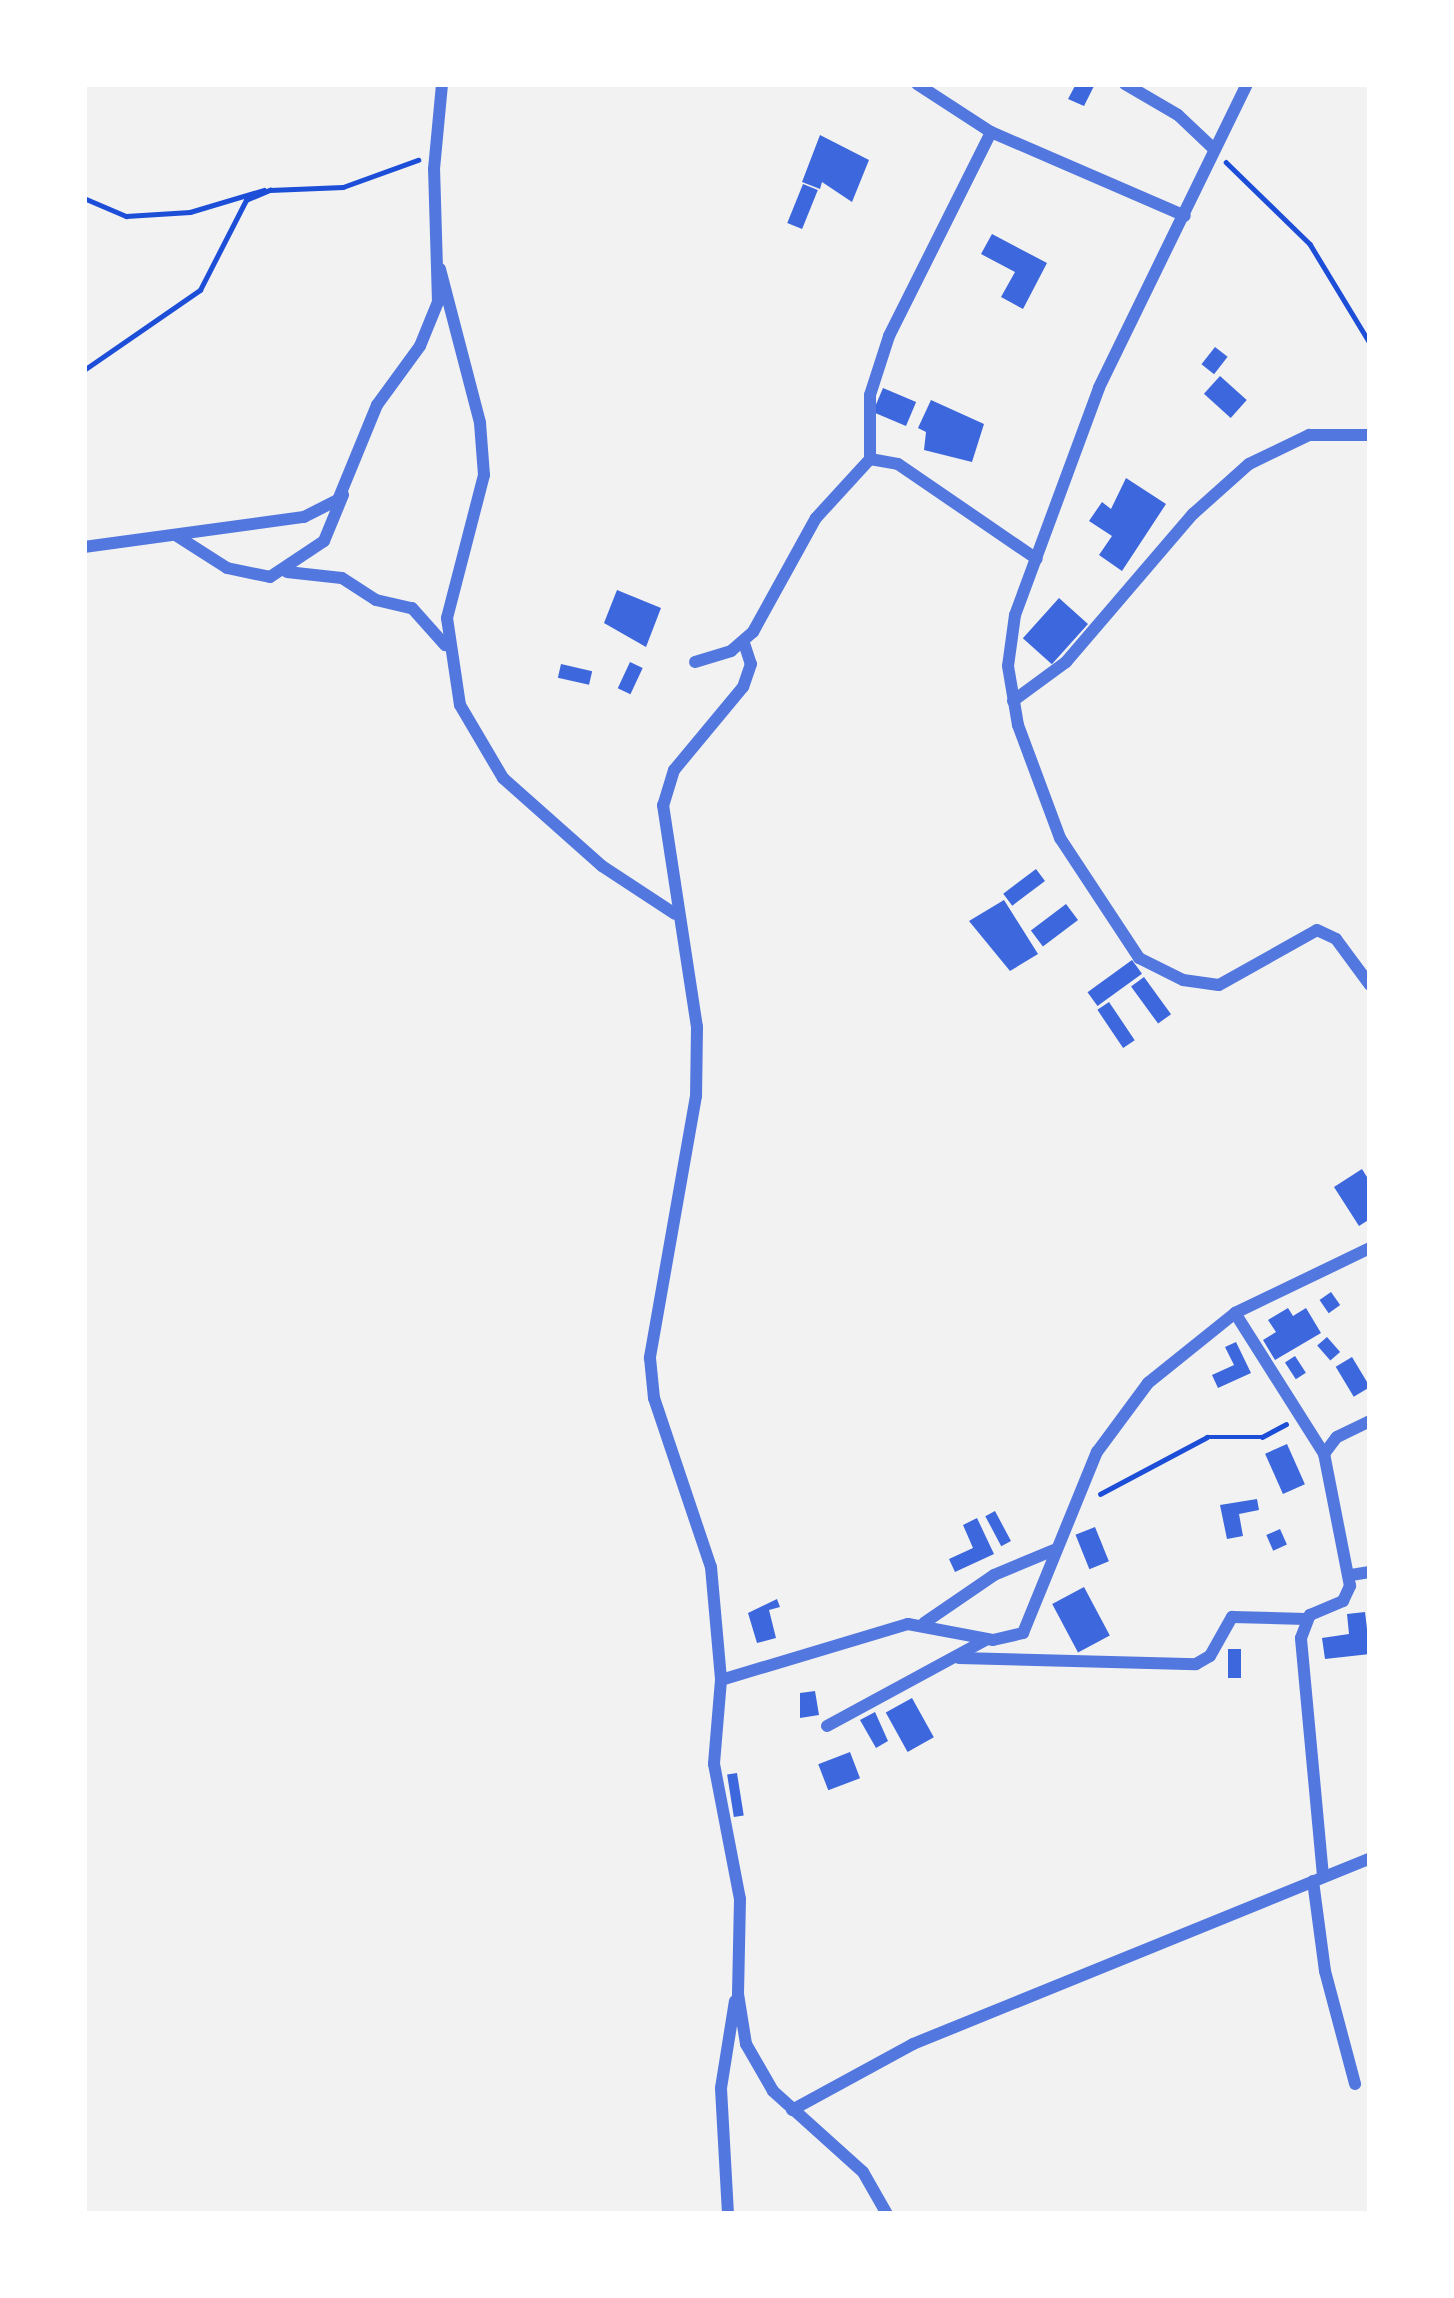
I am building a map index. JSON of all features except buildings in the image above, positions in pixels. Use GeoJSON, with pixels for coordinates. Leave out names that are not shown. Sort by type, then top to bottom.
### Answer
{"type":"FeatureCollection","features":[{"type":"Feature","properties":{"kind":"street"},"geometry":{"type":"LineString","coordinates":[[287,572],[324,541],[377,406],[433,320],[440,268],[434,154],[442,84]]}},
{"type":"Feature","properties":{"kind":"street"},"geometry":{"type":"LineString","coordinates":[[917,84],[991,132],[1185,216]]}},
{"type":"Feature","properties":{"kind":"street"},"geometry":{"type":"LineString","coordinates":[[1125,84],[1178,115],[1214,149]]}},
{"type":"Feature","properties":{"kind":"street"},"geometry":{"type":"LineString","coordinates":[[1246,84],[1099,388],[1009,640],[1013,701],[1060,838],[1139,958],[1183,980],[1219,985],[1322,931],[1370,985]]}},
{"type":"Feature","properties":{"kind":"street"},"geometry":{"type":"LineString","coordinates":[[695,662],[744,643],[816,518],[870,458],[870,395],[889,336],[991,132]]}},
{"type":"Feature","properties":{"kind":"street"},"geometry":{"type":"LineString","coordinates":[[440,268],[480,423],[484,475],[446,646]]}},
{"type":"Feature","properties":{"kind":"street"},"geometry":{"type":"LineString","coordinates":[[1013,701],[1066,662],[1193,514],[1249,464],[1309,435],[1370,435]]}},
{"type":"Feature","properties":{"kind":"street"},"geometry":{"type":"LineString","coordinates":[[870,458],[898,464],[1037,559]]}},
{"type":"Feature","properties":{"kind":"street"},"geometry":{"type":"LineString","coordinates":[[84,547],[304,517],[344,492]]}},
{"type":"Feature","properties":{"kind":"street"},"geometry":{"type":"LineString","coordinates":[[177,536],[240,572],[342,578],[376,600],[412,608],[446,646],[467,722],[503,778],[602,866],[675,914]]}},
{"type":"Feature","properties":{"kind":"street"},"geometry":{"type":"LineString","coordinates":[[728,2214],[721,2088],[738,1994],[740,1899],[714,1764],[713,1702],[721,1680],[711,1567],[654,1398],[650,1358],[696,1096],[697,1027],[675,914],[665,788],[742,687],[751,664],[744,643]]}},
{"type":"Feature","properties":{"kind":"street"},"geometry":{"type":"LineString","coordinates":[[924,1623],[987,1639],[1013,1639],[1032,1623],[1073,1506],[1133,1399],[1235,1313],[1370,1248]]}},
{"type":"Feature","properties":{"kind":"street"},"geometry":{"type":"LineString","coordinates":[[959,1658],[1196,1664],[1210,1656],[1232,1617],[1306,1619],[1342,1600],[1351,1575],[1324,1454],[1296,1418],[1235,1313]]}},
{"type":"Feature","properties":{"kind":"street"},"geometry":{"type":"LineString","coordinates":[[1324,1454],[1336,1437],[1370,1420]]}},
{"type":"Feature","properties":{"kind":"street"},"geometry":{"type":"LineString","coordinates":[[721,1680],[865,1634],[924,1623],[994,1575],[1054,1550]]}},
{"type":"Feature","properties":{"kind":"street"},"geometry":{"type":"LineString","coordinates":[[1351,1575],[1370,1572]]}},
{"type":"Feature","properties":{"kind":"street"},"geometry":{"type":"LineString","coordinates":[[1306,1619],[1301,1638],[1325,1971],[1355,2084]]}},
{"type":"Feature","properties":{"kind":"street"},"geometry":{"type":"LineString","coordinates":[[827,1726],[987,1639]]}},
{"type":"Feature","properties":{"kind":"street"},"geometry":{"type":"LineString","coordinates":[[792,2110],[913,2044],[1370,1858]]}},
{"type":"Feature","properties":{"kind":"street"},"geometry":{"type":"LineString","coordinates":[[738,1994],[753,2057],[792,2110],[863,2172],[887,2214]]}},
{"type":"Feature","properties":{"kind":"path"},"geometry":{"type":"LineString","coordinates":[[1214,149],[1310,244],[1370,343]]}},
{"type":"Feature","properties":{"kind":"path"},"geometry":{"type":"LineString","coordinates":[[84,198],[126,216],[190,212],[270,190],[343,187],[434,154]]}},
{"type":"Feature","properties":{"kind":"path"},"geometry":{"type":"LineString","coordinates":[[84,370],[200,290],[241,206],[270,190]]}},
{"type":"Feature","properties":{"kind":"path"},"geometry":{"type":"LineString","coordinates":[[1073,1506],[1151,1472],[1190,1443],[1217,1434],[1262,1437],[1296,1418]]}}]}
